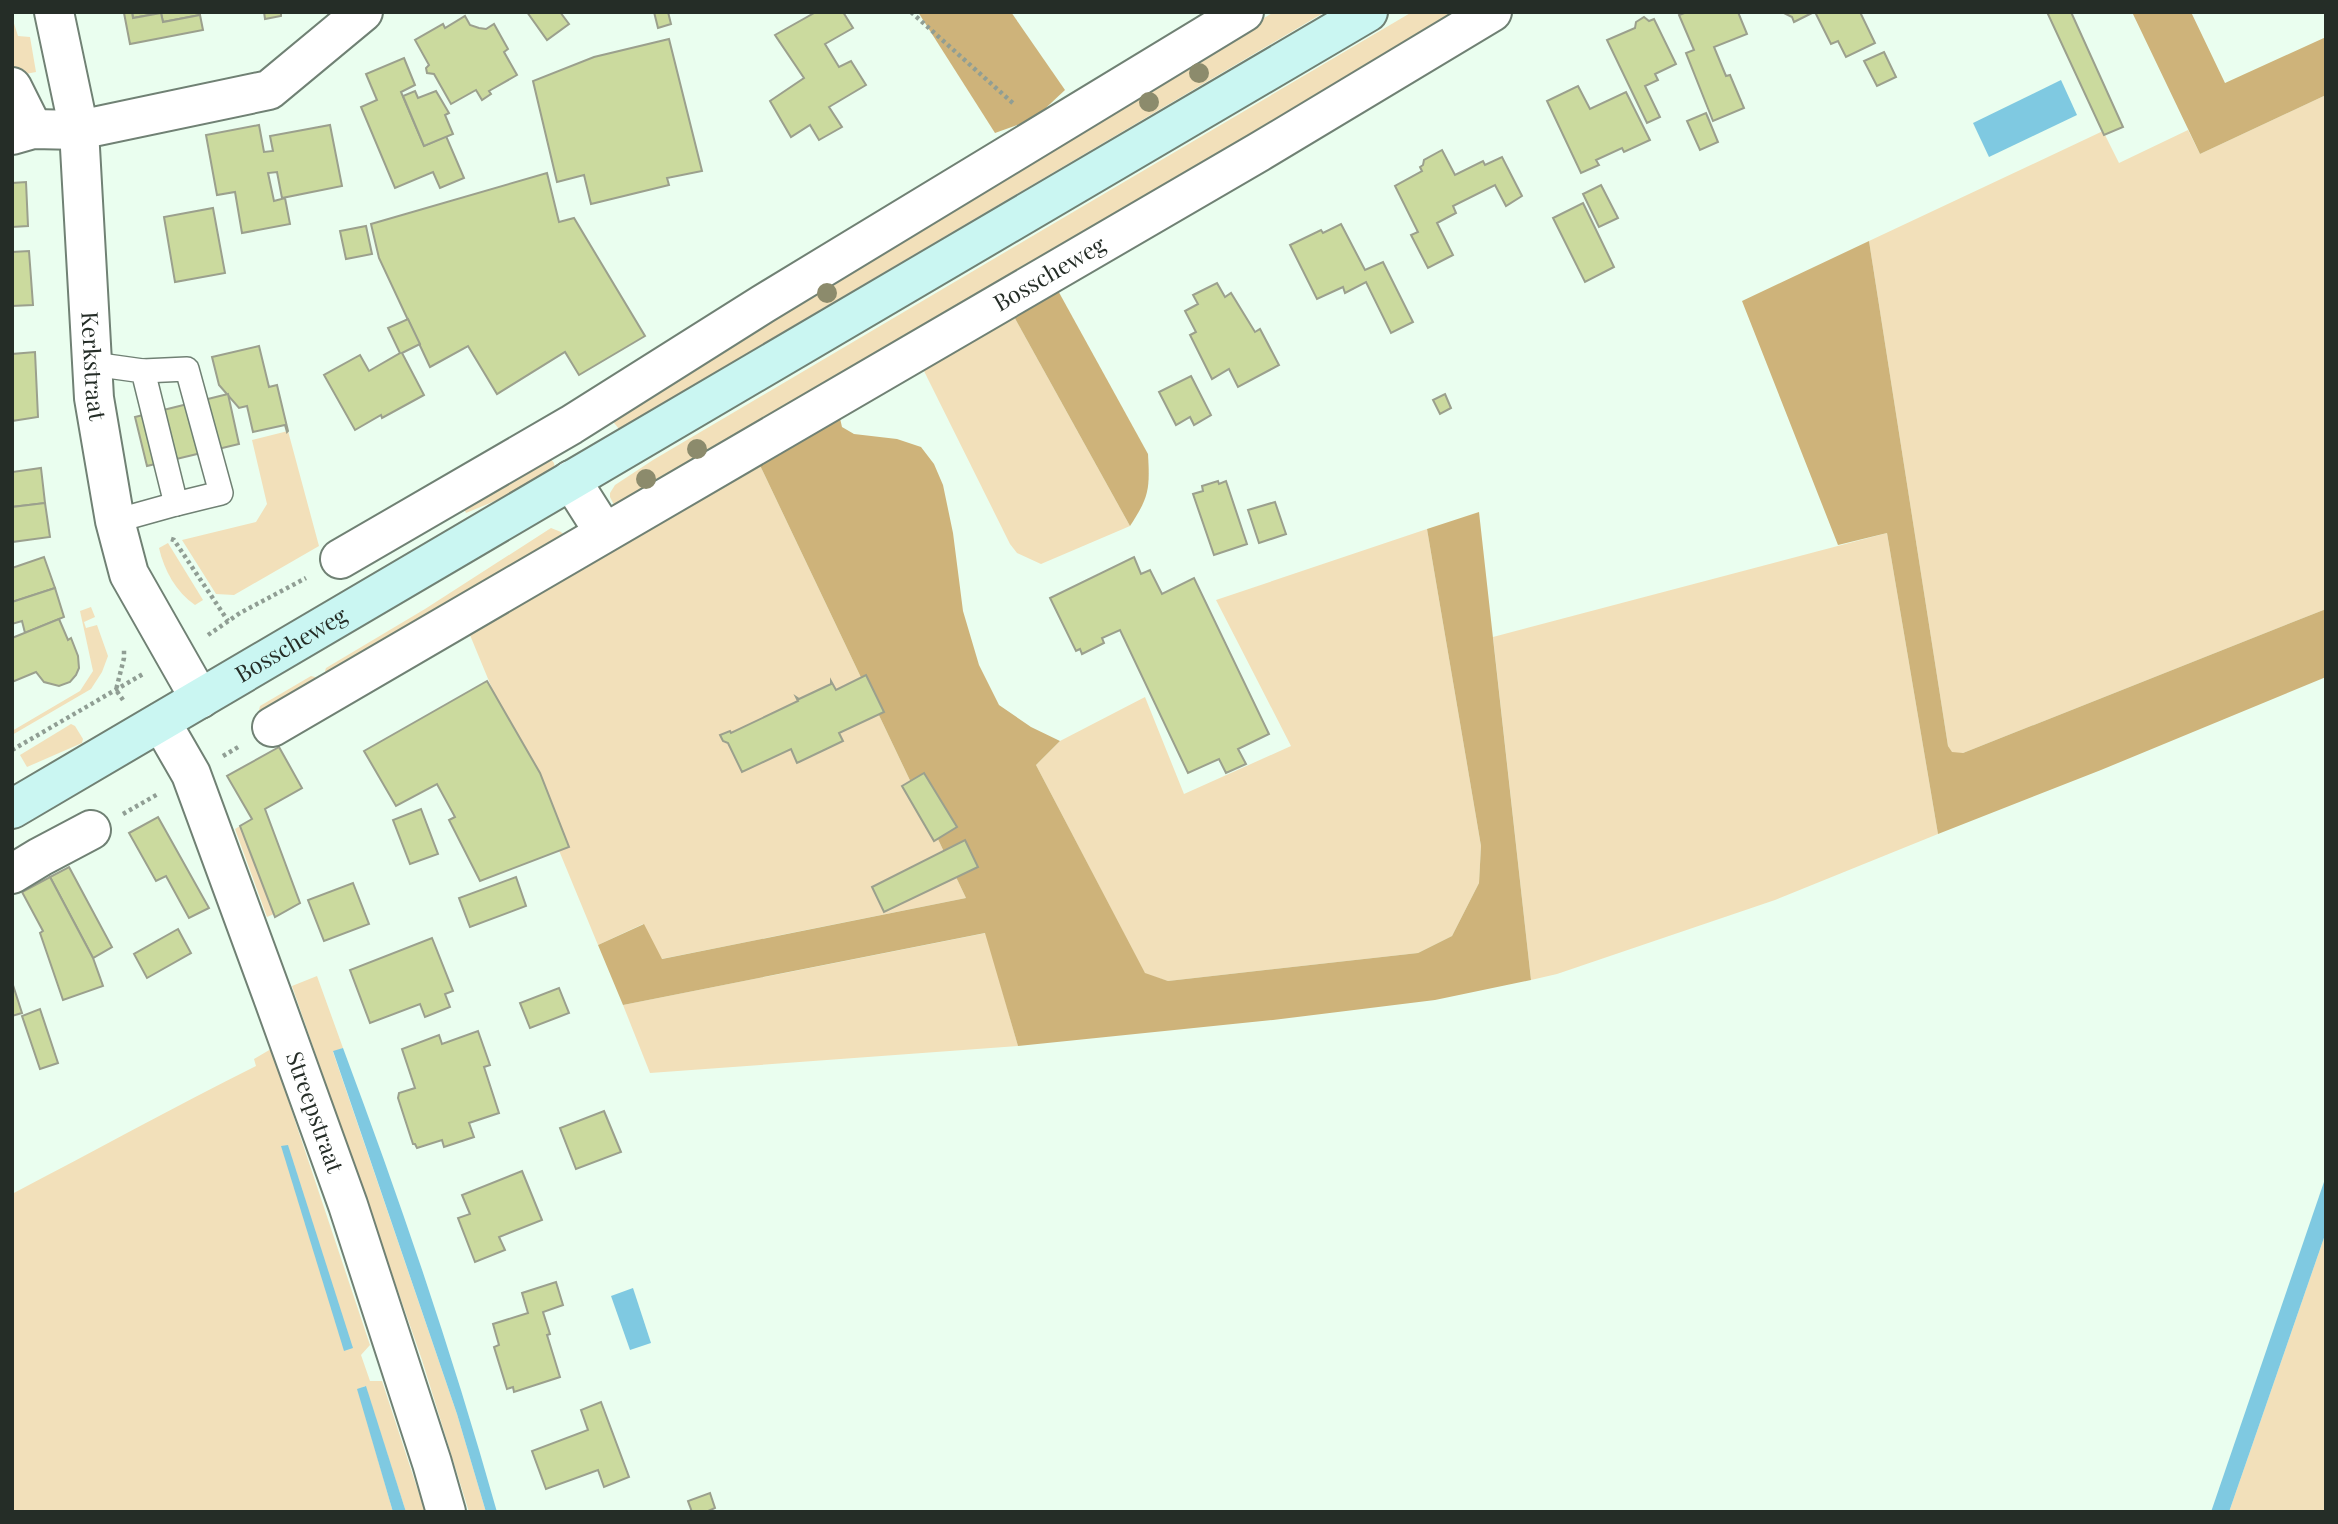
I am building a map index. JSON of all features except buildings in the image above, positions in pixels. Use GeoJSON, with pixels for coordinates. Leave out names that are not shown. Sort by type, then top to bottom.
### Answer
{"type":"FeatureCollection","features":[{"type":"Feature","properties":{"kind":"main road","name":"Bosscheweg"},"geometry":{"type":"LineString","coordinates":[[12,809],[1368,12]]}},
{"type":"Feature","properties":{"kind":"street","name":"Kerkstraat"},"geometry":{"type":"LineString","coordinates":[[54,12],[79,130],[94,398],[115,521],[129,574],[200,699]]}},
{"type":"Feature","properties":{"kind":"street"},"geometry":{"type":"LineString","coordinates":[[12,87],[22,132],[79,130],[269,90],[363,12]]}},
{"type":"Feature","properties":{"kind":"street"},"geometry":{"type":"LineString","coordinates":[[340,559],[571,425],[774,297],[1244,12]]}},
{"type":"Feature","properties":{"kind":"street","name":"Bosscheweg"},"geometry":{"type":"LineString","coordinates":[[260,734],[1247,159],[1492,12]]}},
{"type":"Feature","properties":{"kind":"street"},"geometry":{"type":"LineString","coordinates":[[571,425],[604,532]]}},
{"type":"Feature","properties":{"kind":"street","name":"Streepstraat"},"geometry":{"type":"LineString","coordinates":[[161,722],[191,774],[274,1000],[352,1218],[446,1512]]}},
{"type":"Feature","properties":{"kind":"street"},"geometry":{"type":"LineString","coordinates":[[12,874],[92,831]]}},
{"type":"Feature","properties":{"kind":"lane"},"geometry":{"type":"LineString","coordinates":[[93,364],[143,371],[187,369],[220,493],[115,521]]}},
{"type":"Feature","properties":{"kind":"lane"},"geometry":{"type":"LineString","coordinates":[[143,371],[176,504]]}},
{"type":"Feature","properties":{"kind":"path"},"geometry":{"type":"LineString","coordinates":[[911,12],[1025,114],[1006,125],[1022,146]]}},
{"type":"Feature","properties":{"kind":"path"},"geometry":{"type":"LineString","coordinates":[[115,521],[174,540],[228,621]]}},
{"type":"Feature","properties":{"kind":"path"},"geometry":{"type":"LineString","coordinates":[[221,627],[275,596]]}},
{"type":"Feature","properties":{"kind":"path"},"geometry":{"type":"LineString","coordinates":[[12,750],[175,655]]}},
{"type":"Feature","properties":{"kind":"path"},"geometry":{"type":"LineString","coordinates":[[219,759],[260,734]]}},
{"type":"Feature","properties":{"kind":"path"},"geometry":{"type":"LineString","coordinates":[[92,831],[164,790]]}},
{"type":"Feature","properties":{"kind":"shaded area"},"geometry":{"type":"Polygon","coordinates":[[[918,12],[1011,12],[1065,90],[1034,119],[995,133],[918,12]]]}},
{"type":"Feature","properties":{"kind":"shaded area"},"geometry":{"type":"Polygon","coordinates":[[[1274,12],[1325,12],[619,429],[611,419],[1003,173],[1274,12]]]}},
{"type":"Feature","properties":{"kind":"shaded area"},"geometry":{"type":"Polygon","coordinates":[[[1412,12],[1457,12],[1206,162],[615,507],[610,493],[615,485],[653,460],[1412,12]]]}},
{"type":"Feature","properties":{"kind":"shaded area"},"geometry":{"type":"Polygon","coordinates":[[[2132,12],[2191,12],[2225,83],[2326,37],[2326,95],[2200,154],[2132,12]]]}},
{"type":"Feature","properties":{"kind":"shaded area"},"geometry":{"type":"Polygon","coordinates":[[[12,17],[18,36],[30,37],[36,72],[15,76],[12,71],[12,17]]]}},
{"type":"Feature","properties":{"kind":"shaded area"},"geometry":{"type":"Polygon","coordinates":[[[2326,95],[2326,609],[1963,753],[1952,753],[1948,746],[1869,241],[2103,131],[2119,163],[2188,130],[2200,154],[2326,95]]]}},
{"type":"Feature","properties":{"kind":"shaded area"},"geometry":{"type":"Polygon","coordinates":[[[1869,241],[1948,746],[1952,752],[1963,753],[2326,609],[2326,677],[1938,834],[1887,533],[1838,545],[1742,301],[1869,241]]]}},
{"type":"Feature","properties":{"kind":"shaded area"},"geometry":{"type":"Polygon","coordinates":[[[1056,287],[1148,454],[1147,492],[1130,526],[1012,313],[1056,287]]]}},
{"type":"Feature","properties":{"kind":"shaded area"},"geometry":{"type":"Polygon","coordinates":[[[1012,313],[1130,526],[1041,564],[1017,553],[1010,544],[921,365],[1012,313]]]}},
{"type":"Feature","properties":{"kind":"shaded area"},"geometry":{"type":"Polygon","coordinates":[[[839,414],[842,427],[854,434],[897,439],[921,447],[934,464],[943,485],[953,533],[963,611],[979,665],[999,705],[1031,727],[1060,741],[1036,765],[1145,973],[1168,981],[1418,953],[1452,936],[1479,883],[1481,846],[1427,529],[1479,512],[1531,980],[1435,1000],[1273,1020],[1018,1046],[985,933],[623,1005],[598,945],[644,924],[662,959],[966,898],[757,459],[839,414]]]}},
{"type":"Feature","properties":{"kind":"shaded area"},"geometry":{"type":"Polygon","coordinates":[[[288,431],[319,546],[234,595],[216,594],[182,540],[256,522],[267,504],[252,440],[288,431]]]}},
{"type":"Feature","properties":{"kind":"shaded area"},"geometry":{"type":"Polygon","coordinates":[[[550,458],[555,470],[514,493],[466,513],[463,506],[550,458]]]}},
{"type":"Feature","properties":{"kind":"shaded area"},"geometry":{"type":"Polygon","coordinates":[[[757,459],[966,898],[661,959],[643,924],[598,945],[465,623],[757,459]]]}},
{"type":"Feature","properties":{"kind":"shaded area"},"geometry":{"type":"Polygon","coordinates":[[[551,528],[564,535],[329,676],[325,671],[326,668],[425,609],[551,528]]]}},
{"type":"Feature","properties":{"kind":"shaded area"},"geometry":{"type":"Polygon","coordinates":[[[1427,529],[1481,846],[1479,883],[1452,936],[1418,953],[1168,981],[1145,974],[1036,765],[1060,741],[1145,697],[1184,794],[1291,746],[1216,600],[1427,529]]]}},
{"type":"Feature","properties":{"kind":"shaded area"},"geometry":{"type":"Polygon","coordinates":[[[1887,533],[1938,834],[1775,900],[1557,974],[1531,980],[1493,637],[1887,533]]]}},
{"type":"Feature","properties":{"kind":"shaded area"},"geometry":{"type":"Polygon","coordinates":[[[168,543],[203,600],[195,605],[177,587],[164,564],[159,548],[168,543]]]}},
{"type":"Feature","properties":{"kind":"shaded area"},"geometry":{"type":"Polygon","coordinates":[[[91,607],[95,617],[84,622],[86,628],[97,625],[108,656],[102,672],[91,689],[12,735],[12,731],[80,691],[93,671],[80,611],[91,607]]]}},
{"type":"Feature","properties":{"kind":"shaded area"},"geometry":{"type":"Polygon","coordinates":[[[311,676],[318,681],[265,720],[259,710],[260,706],[311,676]]]}},
{"type":"Feature","properties":{"kind":"shaded area"},"geometry":{"type":"Polygon","coordinates":[[[71,724],[83,739],[82,743],[27,767],[20,755],[71,724]]]}},
{"type":"Feature","properties":{"kind":"shaded area"},"geometry":{"type":"Polygon","coordinates":[[[240,826],[274,914],[267,917],[235,829],[240,826]]]}},
{"type":"Feature","properties":{"kind":"shaded area"},"geometry":{"type":"Polygon","coordinates":[[[986,933],[1018,1046],[650,1073],[623,1005],[986,933]]]}},
{"type":"Feature","properties":{"kind":"shaded area"},"geometry":{"type":"Polygon","coordinates":[[[317,976],[343,1048],[333,1052],[457,1414],[486,1512],[469,1512],[422,1360],[292,986],[317,976]]]}},
{"type":"Feature","properties":{"kind":"shaded area"},"geometry":{"type":"Polygon","coordinates":[[[271,1049],[370,1345],[361,1355],[370,1381],[382,1381],[425,1512],[406,1512],[365,1386],[358,1390],[393,1512],[12,1512],[12,1194],[256,1066],[254,1059],[271,1049]]]}},
{"type":"Feature","properties":{"kind":"shaded area"},"geometry":{"type":"Polygon","coordinates":[[[2326,1232],[2326,1512],[2229,1512],[2326,1232]]]}},
{"type":"Feature","properties":{"kind":"water"},"geometry":{"type":"Polygon","coordinates":[[[2061,80],[2077,115],[1989,157],[1973,123],[2061,80]]]}},
{"type":"Feature","properties":{"kind":"water"},"geometry":{"type":"Polygon","coordinates":[[[343,1048],[425,1278],[497,1512],[486,1512],[457,1414],[333,1051],[343,1048]]]}},
{"type":"Feature","properties":{"kind":"water"},"geometry":{"type":"Polygon","coordinates":[[[288,1145],[353,1348],[344,1351],[281,1146],[288,1145]]]}},
{"type":"Feature","properties":{"kind":"water"},"geometry":{"type":"Polygon","coordinates":[[[2326,1176],[2326,1232],[2229,1512],[2211,1512],[2326,1176]]]}},
{"type":"Feature","properties":{"kind":"water"},"geometry":{"type":"Polygon","coordinates":[[[633,1288],[651,1343],[630,1350],[611,1296],[633,1288]]]}},
{"type":"Feature","properties":{"kind":"water"},"geometry":{"type":"Polygon","coordinates":[[[366,1386],[406,1512],[393,1512],[357,1389],[366,1386]]]}}]}
